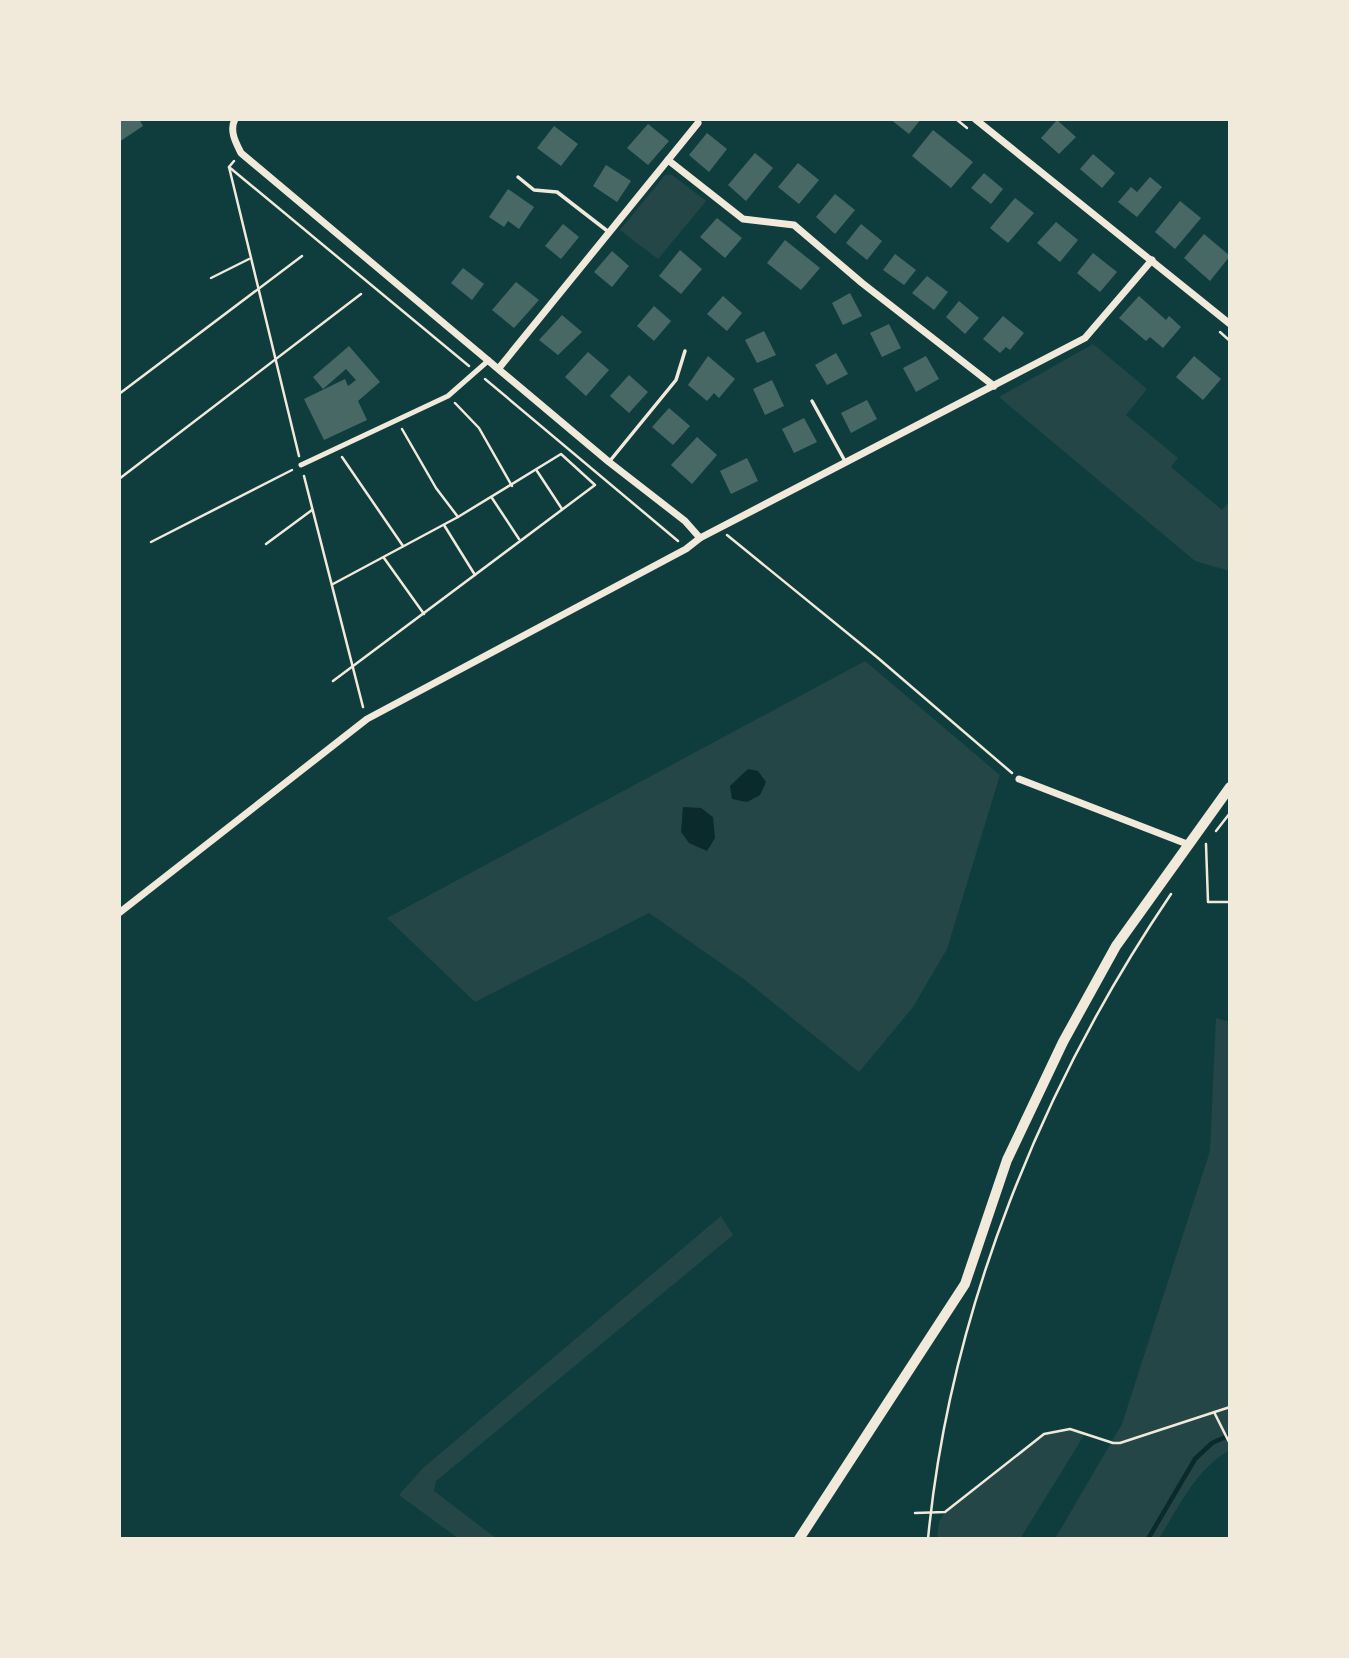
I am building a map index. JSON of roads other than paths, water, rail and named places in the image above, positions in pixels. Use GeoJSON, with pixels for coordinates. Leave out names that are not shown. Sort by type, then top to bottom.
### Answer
{"type":"FeatureCollection","features":[{"type":"Feature","properties":{"kind":"main road"},"geometry":{"type":"LineString","coordinates":[[799,1539],[965,1284],[1007,1160],[1063,1042],[1116,946],[1230,787]]}},
{"type":"Feature","properties":{"kind":"street"},"geometry":{"type":"LineString","coordinates":[[235,119],[232,124],[234,140],[241,153],[609,462],[685,521],[701,538]]}},
{"type":"Feature","properties":{"kind":"street"},"geometry":{"type":"LineString","coordinates":[[975,119],[1230,324]]}},
{"type":"Feature","properties":{"kind":"street"},"geometry":{"type":"LineString","coordinates":[[499,368],[698,123]]}},
{"type":"Feature","properties":{"kind":"street"},"geometry":{"type":"LineString","coordinates":[[668,160],[743,219],[794,225],[862,283],[994,386]]}},
{"type":"Feature","properties":{"kind":"street"},"geometry":{"type":"LineString","coordinates":[[119,913],[367,719],[686,549],[701,538],[1085,338],[1152,260]]}},
{"type":"Feature","properties":{"kind":"street"},"geometry":{"type":"LineString","coordinates":[[302,466],[448,396],[489,360]]}},
{"type":"Feature","properties":{"kind":"street"},"geometry":{"type":"LineString","coordinates":[[1020,779],[1187,844]]}},
{"type":"Feature","properties":{"kind":"lane"},"geometry":{"type":"LineString","coordinates":[[518,177],[534,190],[557,192],[610,233]]}},
{"type":"Feature","properties":{"kind":"lane"},"geometry":{"type":"LineString","coordinates":[[609,462],[676,380],[685,351]]}},
{"type":"Feature","properties":{"kind":"lane"},"geometry":{"type":"LineString","coordinates":[[812,401],[846,463]]}},
{"type":"Feature","properties":{"kind":"waterway"},"geometry":{"type":"LineString","coordinates":[[1148,1539],[1195,1459],[1212,1443],[1230,1435]]}}]}
